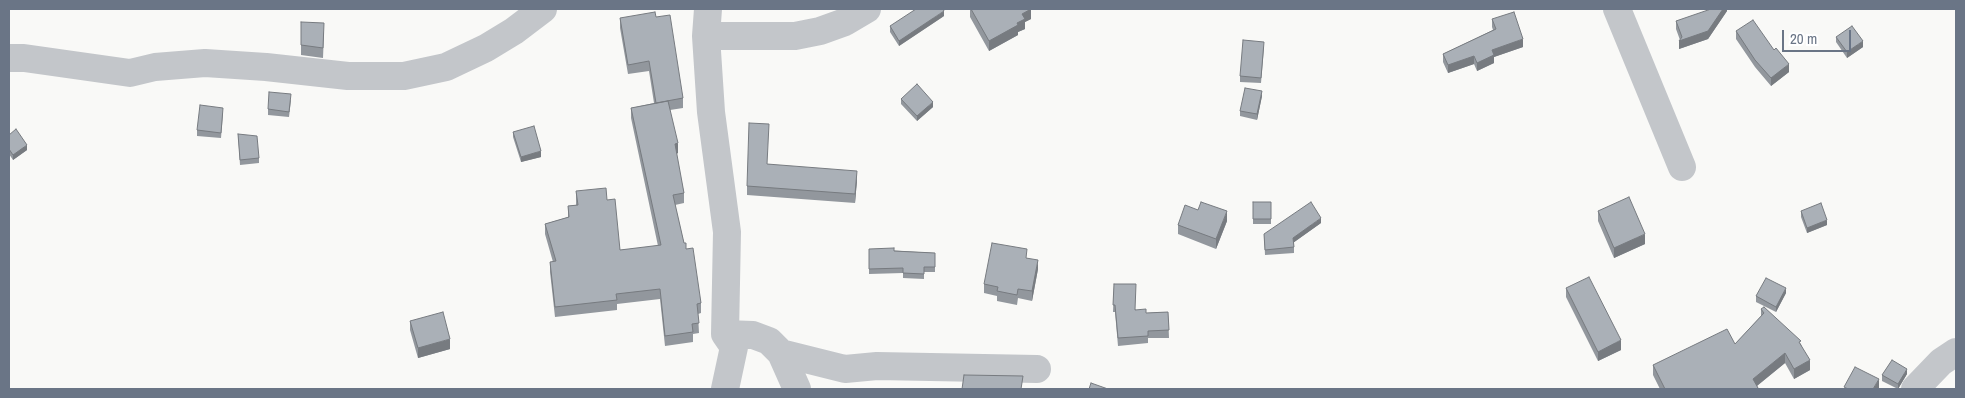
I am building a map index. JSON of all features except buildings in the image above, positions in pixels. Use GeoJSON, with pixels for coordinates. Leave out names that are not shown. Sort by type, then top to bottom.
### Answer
{"type":"FeatureCollection","features":[{"type":"Feature","properties":{"kind":"street"},"geometry":{"type":"LineString","coordinates":[[9,58],[24,58],[130,73],[154,67],[205,63],[266,66],[348,76],[404,76],[446,67],[486,48],[514,31],[543,9]]}},
{"type":"Feature","properties":{"kind":"street"},"geometry":{"type":"LineString","coordinates":[[708,9],[706,36],[711,112],[727,232],[724,334],[734,347],[725,389]]}},
{"type":"Feature","properties":{"kind":"street"},"geometry":{"type":"LineString","coordinates":[[706,36],[795,36],[820,31],[845,22],[867,9]]}},
{"type":"Feature","properties":{"kind":"street"},"geometry":{"type":"LineString","coordinates":[[1617,9],[1682,167]]}},
{"type":"Feature","properties":{"kind":"street"},"geometry":{"type":"LineString","coordinates":[[724,334],[753,335],[768,341],[781,353],[797,389]]}},
{"type":"Feature","properties":{"kind":"street"},"geometry":{"type":"LineString","coordinates":[[1915,389],[1941,362],[1956,352]]}},
{"type":"Feature","properties":{"kind":"street"},"geometry":{"type":"LineString","coordinates":[[781,353],[845,369],[877,366],[1037,369]]}}]}
